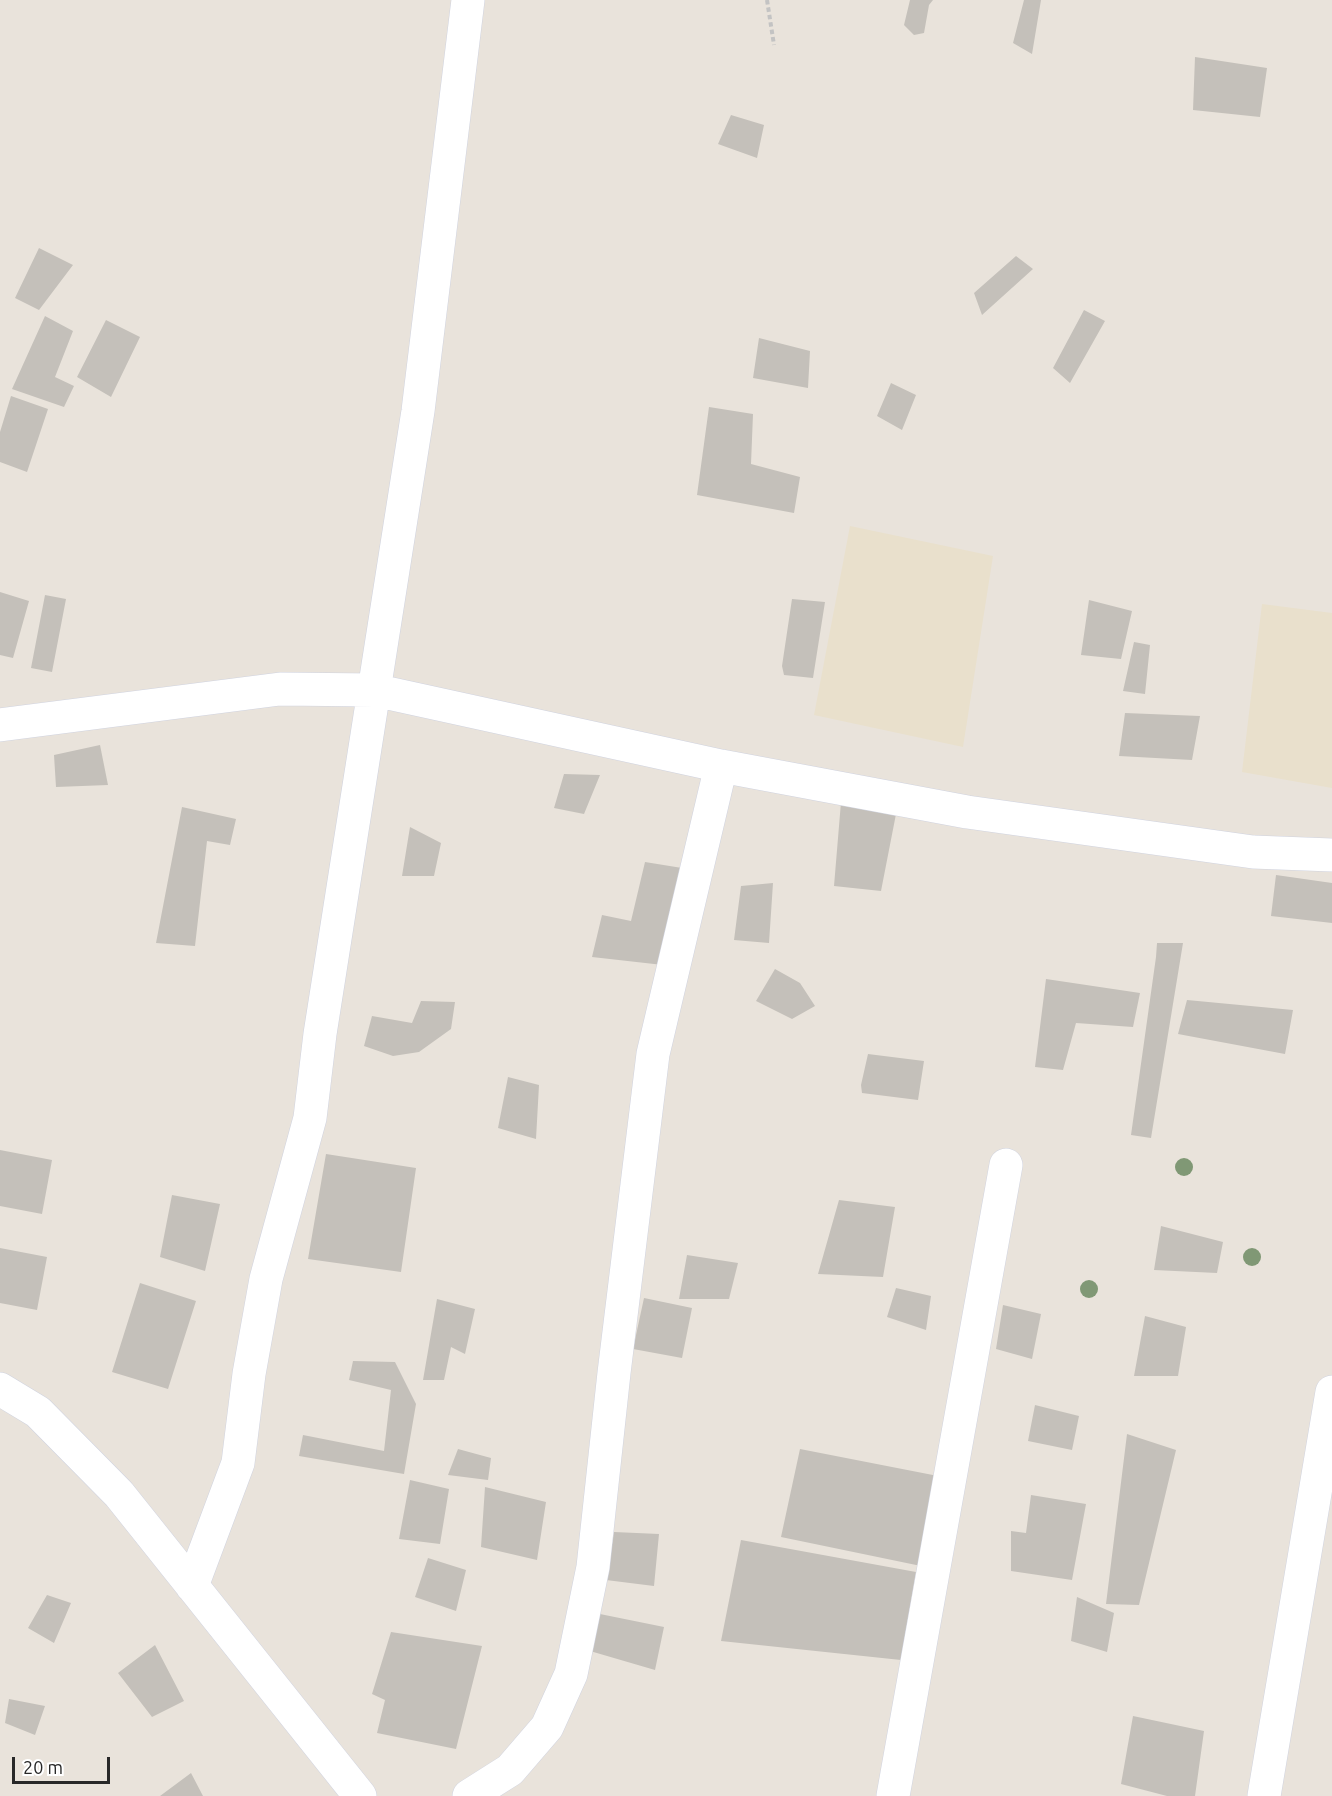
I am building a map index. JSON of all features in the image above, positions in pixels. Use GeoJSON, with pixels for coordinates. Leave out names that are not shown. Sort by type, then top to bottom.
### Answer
{"type":"FeatureCollection","features":[{"type":"Feature","properties":{"kind":"street"},"geometry":{"type":"LineString","coordinates":[[192,1586],[238,1463],[249,1374],[266,1279],[310,1119],[320,1034],[418,411],[468,0]]}},
{"type":"Feature","properties":{"kind":"street"},"geometry":{"type":"LineString","coordinates":[[0,725],[280,689],[374,690],[721,766],[967,812],[1253,852],[1332,855]]}},
{"type":"Feature","properties":{"kind":"street"},"geometry":{"type":"LineString","coordinates":[[470,1796],[510,1770],[547,1727],[571,1674],[593,1567],[653,1054],[721,766]]}},
{"type":"Feature","properties":{"kind":"street"},"geometry":{"type":"LineString","coordinates":[[893,1796],[1006,1165]]}},
{"type":"Feature","properties":{"kind":"street"},"geometry":{"type":"LineString","coordinates":[[0,1389],[38,1412],[119,1494],[360,1796]]}},
{"type":"Feature","properties":{"kind":"street"},"geometry":{"type":"LineString","coordinates":[[1264,1796],[1332,1392]]}},
{"type":"Feature","properties":{"kind":"path"},"geometry":{"type":"LineString","coordinates":[[767,0],[774,45]]}},
{"type":"Feature","properties":{"kind":"shaded area"},"geometry":{"type":"Polygon","coordinates":[[[850,526],[993,556],[963,747],[814,715],[850,526]]]}},
{"type":"Feature","properties":{"kind":"shaded area"},"geometry":{"type":"Polygon","coordinates":[[[1262,604],[1332,613],[1332,788],[1242,772],[1262,604]]]}},
{"type":"Feature","properties":{"kind":"building"},"geometry":{"type":"Polygon","coordinates":[[[910,0],[933,0],[929,5],[924,33],[914,35],[904,25],[910,0]]]}},
{"type":"Feature","properties":{"kind":"building"},"geometry":{"type":"Polygon","coordinates":[[[1024,0],[1041,0],[1032,54],[1013,43],[1024,0]]]}},
{"type":"Feature","properties":{"kind":"building"},"geometry":{"type":"Polygon","coordinates":[[[1195,57],[1267,68],[1260,117],[1193,110],[1195,57]]]}},
{"type":"Feature","properties":{"kind":"building"},"geometry":{"type":"Polygon","coordinates":[[[731,115],[764,125],[757,158],[718,144],[731,115]]]}},
{"type":"Feature","properties":{"kind":"building"},"geometry":{"type":"Polygon","coordinates":[[[39,248],[73,265],[39,310],[15,298],[39,248]]]}},
{"type":"Feature","properties":{"kind":"building"},"geometry":{"type":"Polygon","coordinates":[[[1016,256],[1033,269],[982,315],[974,293],[1016,256]]]}},
{"type":"Feature","properties":{"kind":"building"},"geometry":{"type":"Polygon","coordinates":[[[1084,310],[1105,321],[1070,383],[1053,368],[1084,310]]]}},
{"type":"Feature","properties":{"kind":"building"},"geometry":{"type":"Polygon","coordinates":[[[45,316],[73,331],[55,377],[74,386],[64,407],[12,389],[45,316]]]}},
{"type":"Feature","properties":{"kind":"building"},"geometry":{"type":"Polygon","coordinates":[[[106,320],[140,337],[111,397],[77,377],[106,320]]]}},
{"type":"Feature","properties":{"kind":"building"},"geometry":{"type":"Polygon","coordinates":[[[759,338],[810,351],[808,388],[753,378],[759,338]]]}},
{"type":"Feature","properties":{"kind":"building"},"geometry":{"type":"Polygon","coordinates":[[[891,383],[916,395],[902,430],[877,416],[891,383]]]}},
{"type":"Feature","properties":{"kind":"building"},"geometry":{"type":"Polygon","coordinates":[[[11,396],[48,409],[27,472],[0,462],[0,432],[11,396]]]}},
{"type":"Feature","properties":{"kind":"building"},"geometry":{"type":"Polygon","coordinates":[[[709,407],[753,414],[751,464],[800,477],[794,513],[697,495],[709,407]]]}},
{"type":"Feature","properties":{"kind":"building"},"geometry":{"type":"Polygon","coordinates":[[[0,592],[29,601],[13,658],[0,655],[0,592]]]}},
{"type":"Feature","properties":{"kind":"building"},"geometry":{"type":"Polygon","coordinates":[[[45,595],[66,599],[52,672],[31,668],[45,595]]]}},
{"type":"Feature","properties":{"kind":"building"},"geometry":{"type":"Polygon","coordinates":[[[792,599],[825,602],[813,678],[784,675],[782,666],[792,599]]]}},
{"type":"Feature","properties":{"kind":"building"},"geometry":{"type":"Polygon","coordinates":[[[1089,600],[1132,611],[1121,659],[1081,655],[1089,600]]]}},
{"type":"Feature","properties":{"kind":"building"},"geometry":{"type":"Polygon","coordinates":[[[1134,642],[1150,645],[1145,694],[1123,691],[1134,642]]]}},
{"type":"Feature","properties":{"kind":"building"},"geometry":{"type":"Polygon","coordinates":[[[1125,713],[1200,716],[1192,760],[1119,756],[1125,713]]]}},
{"type":"Feature","properties":{"kind":"building"},"geometry":{"type":"Polygon","coordinates":[[[100,745],[108,785],[56,787],[54,755],[100,745]]]}},
{"type":"Feature","properties":{"kind":"building"},"geometry":{"type":"Polygon","coordinates":[[[564,774],[600,775],[584,814],[554,808],[564,774]]]}},
{"type":"Feature","properties":{"kind":"building"},"geometry":{"type":"Polygon","coordinates":[[[841,802],[896,814],[881,891],[834,886],[841,802]]]}},
{"type":"Feature","properties":{"kind":"building"},"geometry":{"type":"Polygon","coordinates":[[[182,807],[236,819],[230,845],[207,841],[195,946],[156,943],[182,807]]]}},
{"type":"Feature","properties":{"kind":"building"},"geometry":{"type":"Polygon","coordinates":[[[410,827],[441,843],[434,876],[402,876],[410,827]]]}},
{"type":"Feature","properties":{"kind":"building"},"geometry":{"type":"Polygon","coordinates":[[[645,862],[682,868],[663,965],[592,957],[602,915],[631,921],[645,862]]]}},
{"type":"Feature","properties":{"kind":"building"},"geometry":{"type":"Polygon","coordinates":[[[1276,875],[1332,883],[1332,923],[1271,916],[1276,875]]]}},
{"type":"Feature","properties":{"kind":"building"},"geometry":{"type":"Polygon","coordinates":[[[773,883],[769,943],[734,940],[741,886],[773,883]]]}},
{"type":"Feature","properties":{"kind":"building"},"geometry":{"type":"Polygon","coordinates":[[[1157,943],[1183,943],[1151,1138],[1131,1135],[1157,943]]]}},
{"type":"Feature","properties":{"kind":"building"},"geometry":{"type":"Polygon","coordinates":[[[775,969],[800,983],[815,1006],[792,1019],[756,1001],[775,969]]]}},
{"type":"Feature","properties":{"kind":"building"},"geometry":{"type":"Polygon","coordinates":[[[1046,979],[1140,993],[1133,1027],[1076,1023],[1063,1070],[1035,1067],[1046,979]]]}},
{"type":"Feature","properties":{"kind":"building"},"geometry":{"type":"Polygon","coordinates":[[[1187,1000],[1293,1010],[1285,1054],[1178,1034],[1187,1000]]]}},
{"type":"Feature","properties":{"kind":"building"},"geometry":{"type":"Polygon","coordinates":[[[421,1001],[455,1002],[451,1029],[419,1052],[393,1056],[364,1046],[372,1016],[412,1023],[421,1001]]]}},
{"type":"Feature","properties":{"kind":"building"},"geometry":{"type":"Polygon","coordinates":[[[868,1054],[924,1061],[918,1100],[862,1093],[861,1085],[868,1054]]]}},
{"type":"Feature","properties":{"kind":"building"},"geometry":{"type":"Polygon","coordinates":[[[508,1077],[539,1085],[536,1139],[498,1128],[508,1077]]]}},
{"type":"Feature","properties":{"kind":"building"},"geometry":{"type":"Polygon","coordinates":[[[0,1150],[52,1160],[42,1214],[0,1206],[0,1150]]]}},
{"type":"Feature","properties":{"kind":"building"},"geometry":{"type":"Polygon","coordinates":[[[326,1154],[416,1168],[401,1272],[308,1259],[326,1154]]]}},
{"type":"Feature","properties":{"kind":"building"},"geometry":{"type":"Polygon","coordinates":[[[172,1195],[220,1204],[205,1271],[160,1257],[172,1195]]]}},
{"type":"Feature","properties":{"kind":"building"},"geometry":{"type":"Polygon","coordinates":[[[839,1200],[895,1207],[883,1277],[818,1274],[839,1200]]]}},
{"type":"Feature","properties":{"kind":"building"},"geometry":{"type":"Polygon","coordinates":[[[1161,1226],[1223,1242],[1217,1273],[1154,1270],[1161,1226]]]}},
{"type":"Feature","properties":{"kind":"building"},"geometry":{"type":"Polygon","coordinates":[[[0,1248],[47,1257],[37,1310],[0,1303],[0,1248]]]}},
{"type":"Feature","properties":{"kind":"building"},"geometry":{"type":"Polygon","coordinates":[[[687,1255],[738,1263],[729,1299],[679,1299],[687,1255]]]}},
{"type":"Feature","properties":{"kind":"building"},"geometry":{"type":"Polygon","coordinates":[[[140,1283],[196,1301],[168,1389],[112,1372],[140,1283]]]}},
{"type":"Feature","properties":{"kind":"building"},"geometry":{"type":"Polygon","coordinates":[[[896,1288],[931,1296],[926,1330],[887,1317],[896,1288]]]}},
{"type":"Feature","properties":{"kind":"building"},"geometry":{"type":"Polygon","coordinates":[[[644,1298],[692,1308],[682,1358],[633,1349],[644,1298]]]}},
{"type":"Feature","properties":{"kind":"building"},"geometry":{"type":"Polygon","coordinates":[[[437,1299],[475,1309],[465,1354],[451,1347],[444,1380],[423,1380],[437,1299]]]}},
{"type":"Feature","properties":{"kind":"building"},"geometry":{"type":"Polygon","coordinates":[[[1003,1305],[1041,1314],[1032,1359],[996,1349],[1003,1305]]]}},
{"type":"Feature","properties":{"kind":"building"},"geometry":{"type":"Polygon","coordinates":[[[1145,1316],[1186,1327],[1178,1376],[1134,1376],[1145,1316]]]}},
{"type":"Feature","properties":{"kind":"building"},"geometry":{"type":"Polygon","coordinates":[[[353,1361],[395,1362],[416,1404],[404,1474],[299,1456],[303,1435],[384,1451],[391,1390],[349,1380],[353,1361]]]}},
{"type":"Feature","properties":{"kind":"building"},"geometry":{"type":"Polygon","coordinates":[[[1035,1405],[1079,1416],[1072,1450],[1028,1441],[1035,1405]]]}},
{"type":"Feature","properties":{"kind":"building"},"geometry":{"type":"Polygon","coordinates":[[[1127,1434],[1176,1450],[1139,1605],[1106,1604],[1127,1434]]]}},
{"type":"Feature","properties":{"kind":"building"},"geometry":{"type":"Polygon","coordinates":[[[458,1449],[491,1458],[488,1480],[448,1475],[458,1449]]]}},
{"type":"Feature","properties":{"kind":"building"},"geometry":{"type":"Polygon","coordinates":[[[800,1449],[938,1476],[921,1566],[781,1537],[800,1449]]]}},
{"type":"Feature","properties":{"kind":"building"},"geometry":{"type":"Polygon","coordinates":[[[410,1480],[449,1489],[440,1544],[399,1539],[410,1480]]]}},
{"type":"Feature","properties":{"kind":"building"},"geometry":{"type":"Polygon","coordinates":[[[485,1487],[546,1502],[537,1560],[481,1547],[485,1487]]]}},
{"type":"Feature","properties":{"kind":"building"},"geometry":{"type":"Polygon","coordinates":[[[1031,1495],[1086,1504],[1072,1580],[1011,1571],[1011,1531],[1026,1533],[1031,1495]]]}},
{"type":"Feature","properties":{"kind":"building"},"geometry":{"type":"Polygon","coordinates":[[[614,1532],[659,1534],[654,1586],[606,1580],[614,1532]]]}},
{"type":"Feature","properties":{"kind":"building"},"geometry":{"type":"Polygon","coordinates":[[[741,1540],[916,1572],[901,1660],[721,1641],[741,1540]]]}},
{"type":"Feature","properties":{"kind":"building"},"geometry":{"type":"Polygon","coordinates":[[[428,1558],[466,1570],[456,1611],[415,1597],[428,1558]]]}},
{"type":"Feature","properties":{"kind":"building"},"geometry":{"type":"Polygon","coordinates":[[[47,1595],[71,1603],[54,1643],[28,1628],[47,1595]]]}},
{"type":"Feature","properties":{"kind":"building"},"geometry":{"type":"Polygon","coordinates":[[[1077,1597],[1114,1613],[1107,1652],[1071,1641],[1077,1597]]]}},
{"type":"Feature","properties":{"kind":"building"},"geometry":{"type":"Polygon","coordinates":[[[595,1613],[664,1627],[655,1670],[590,1651],[595,1613]]]}},
{"type":"Feature","properties":{"kind":"building"},"geometry":{"type":"Polygon","coordinates":[[[391,1632],[482,1646],[456,1749],[377,1733],[385,1700],[372,1694],[391,1632]]]}},
{"type":"Feature","properties":{"kind":"building"},"geometry":{"type":"Polygon","coordinates":[[[155,1645],[184,1701],[152,1717],[118,1673],[155,1645]]]}},
{"type":"Feature","properties":{"kind":"building"},"geometry":{"type":"Polygon","coordinates":[[[9,1699],[45,1706],[35,1735],[5,1723],[9,1699]]]}},
{"type":"Feature","properties":{"kind":"building"},"geometry":{"type":"Polygon","coordinates":[[[1133,1716],[1204,1731],[1195,1796],[1167,1796],[1121,1784],[1133,1716]]]}},
{"type":"Feature","properties":{"kind":"building"},"geometry":{"type":"Polygon","coordinates":[[[191,1773],[203,1796],[160,1796],[191,1773]]]}}]}
